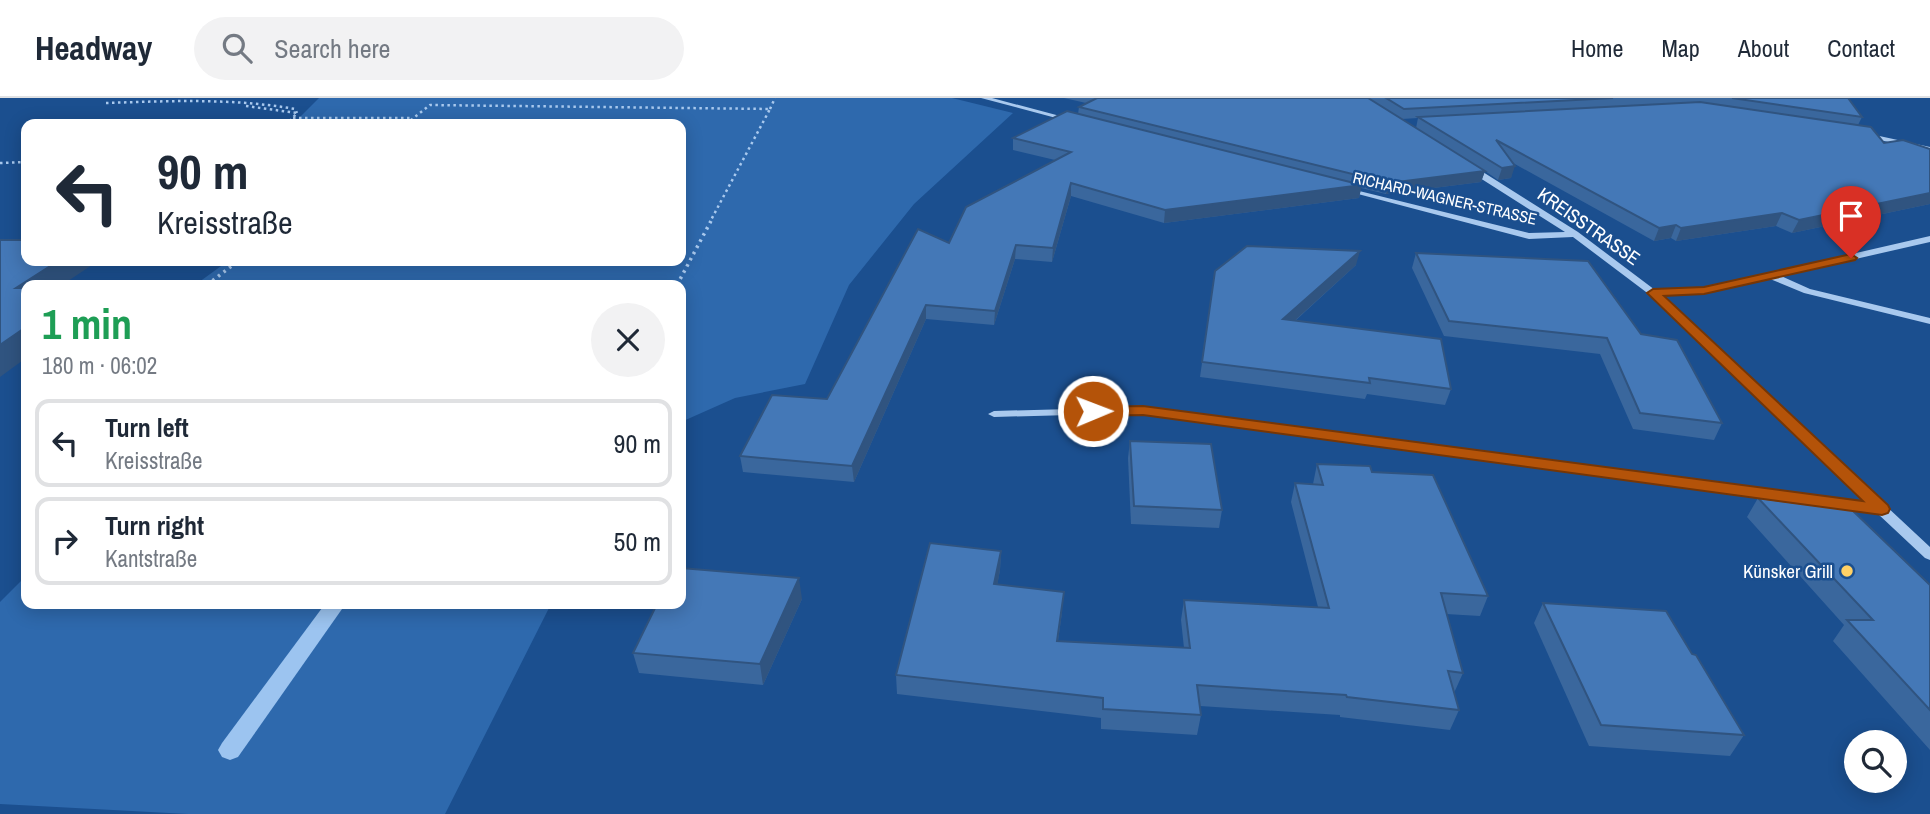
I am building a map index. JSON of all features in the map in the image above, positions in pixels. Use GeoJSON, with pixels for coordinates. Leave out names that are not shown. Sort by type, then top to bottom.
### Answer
{"type":"FeatureCollection","features":[{"type":"Feature","properties":{"kind":"street"},"geometry":{"type":"LineString","coordinates":[[984,98],[1077,121]]}},
{"type":"Feature","properties":{"kind":"street"},"geometry":{"type":"LineString","coordinates":[[1850,130],[1930,149]]}},
{"type":"Feature","properties":{"kind":"street","name":"KREISSTRASSE"},"geometry":{"type":"LineString","coordinates":[[1459,160],[1575,234],[1653,293],[1930,555]]}},
{"type":"Feature","properties":{"kind":"street","name":"RICHARD-WAGNER-STRASSE"},"geometry":{"type":"LineString","coordinates":[[1329,185],[1529,236],[1575,234]]}},
{"type":"Feature","properties":{"kind":"street"},"geometry":{"type":"LineString","coordinates":[[1653,293],[1704,291],[1930,239]]}},
{"type":"Feature","properties":{"kind":"street"},"geometry":{"type":"LineString","coordinates":[[1772,276],[1807,291],[1930,321]]}},
{"type":"Feature","properties":{"kind":"street"},"geometry":{"type":"LineString","coordinates":[[994,414],[1143,410],[1882,509]]}},
{"type":"Feature","properties":{"kind":"path"},"geometry":{"type":"LineString","coordinates":[[680,280],[775,98]]}},
{"type":"Feature","properties":{"kind":"path"},"geometry":{"type":"LineString","coordinates":[[106,103],[254,99],[295,109],[297,113]]}},
{"type":"Feature","properties":{"kind":"path"},"geometry":{"type":"LineString","coordinates":[[293,118],[414,118],[429,105],[770,109]]}},
{"type":"Feature","properties":{"kind":"path"},"geometry":{"type":"LineString","coordinates":[[246,106],[297,113]]}},
{"type":"Feature","properties":{"kind":"path"},"geometry":{"type":"LineString","coordinates":[[293,118],[297,113]]}},
{"type":"Feature","properties":{"kind":"path"},"geometry":{"type":"LineString","coordinates":[[0,163],[21,162]]}},
{"type":"Feature","properties":{"kind":"path"},"geometry":{"type":"LineString","coordinates":[[213,280],[232,266]]}},
{"type":"Feature","properties":{"kind":"shaded area"},"geometry":{"type":"Polygon","coordinates":[[[319,98],[952,98],[1013,113],[914,204],[849,285],[805,384],[735,398],[686,420],[686,280],[202,280],[221,266],[686,266],[686,119],[298,119],[319,98]]]}},
{"type":"Feature","properties":{"kind":"shaded area"},"geometry":{"type":"Polygon","coordinates":[[[21,581],[21,609],[548,609],[445,814],[188,814],[0,804],[0,602],[21,581]]]}},
{"type":"Feature","properties":{"kind":"building"},"geometry":{"type":"Polygon","coordinates":[[[1097,98],[1368,98],[1485,171],[1389,183],[1079,107],[1097,98]]]}},
{"type":"Feature","properties":{"kind":"building"},"geometry":{"type":"Polygon","coordinates":[[[1386,98],[1613,98],[1404,109],[1386,98]]]}},
{"type":"Feature","properties":{"kind":"building"},"geometry":{"type":"Polygon","coordinates":[[[1732,98],[1848,98],[1862,117],[1732,98]]]}},
{"type":"Feature","properties":{"kind":"building"},"geometry":{"type":"Polygon","coordinates":[[[1700,102],[1871,127],[1884,143],[1903,140],[1930,149],[1930,193],[1799,220],[1782,213],[1681,228],[1676,225],[1659,228],[1496,140],[1515,166],[1502,168],[1418,117],[1700,102]]]}},
{"type":"Feature","properties":{"kind":"building"},"geometry":{"type":"Polygon","coordinates":[[[1067,111],[1362,185],[1165,210],[1071,183],[1053,248],[1016,245],[995,311],[926,305],[852,466],[740,456],[772,395],[827,399],[918,229],[949,243],[966,207],[1071,152],[1013,138],[1067,111]]]}},
{"type":"Feature","properties":{"kind":"building"},"geometry":{"type":"Polygon","coordinates":[[[0,240],[21,240],[21,266],[50,266],[28,280],[21,280],[21,285],[16,288],[21,288],[21,330],[0,345],[0,240]]]}},
{"type":"Feature","properties":{"kind":"building"},"geometry":{"type":"Polygon","coordinates":[[[1247,246],[1360,251],[1283,319],[1441,339],[1451,389],[1369,378],[1370,383],[1202,362],[1215,271],[1247,246]]]}},
{"type":"Feature","properties":{"kind":"building"},"geometry":{"type":"Polygon","coordinates":[[[1416,253],[1588,261],[1641,334],[1677,340],[1722,423],[1640,413],[1607,338],[1449,321],[1416,253]]]}},
{"type":"Feature","properties":{"kind":"building"},"geometry":{"type":"Polygon","coordinates":[[[1130,441],[1211,444],[1222,510],[1134,506],[1130,441]]]}},
{"type":"Feature","properties":{"kind":"building"},"geometry":{"type":"Polygon","coordinates":[[[1317,464],[1370,466],[1372,472],[1433,475],[1488,596],[1441,593],[1463,673],[1448,671],[1459,710],[1346,695],[1197,685],[1201,715],[1103,709],[1103,698],[896,675],[930,543],[1001,551],[994,584],[1064,592],[1057,641],[1190,648],[1184,600],[1329,608],[1295,483],[1323,485],[1317,464]]]}},
{"type":"Feature","properties":{"kind":"building"},"geometry":{"type":"Polygon","coordinates":[[[1758,498],[1852,510],[1930,585],[1930,710],[1847,620],[1873,620],[1758,498]]]}},
{"type":"Feature","properties":{"kind":"building"},"geometry":{"type":"Polygon","coordinates":[[[686,568],[799,578],[760,664],[633,653],[655,609],[686,609],[686,568]]]}},
{"type":"Feature","properties":{"kind":"building"},"geometry":{"type":"Polygon","coordinates":[[[1543,603],[1666,611],[1744,735],[1601,725],[1543,603]]]}},
{"type":"Feature","properties":{"kind":"waterway"},"geometry":{"type":"LineString","coordinates":[[230,750],[332,609]]}},
{"type":"Feature","properties":{"kind":"place","name":"Künsker Grill"},"geometry":{"type":"Point","coordinates":[1847,571]}},
{"type":"Feature","properties":{"kind":"route"},"geometry":{"type":"LineString","coordinates":[[1093,411],[1143,410],[1882,509],[1653,293],[1704,291],[1851,258]]}}]}
